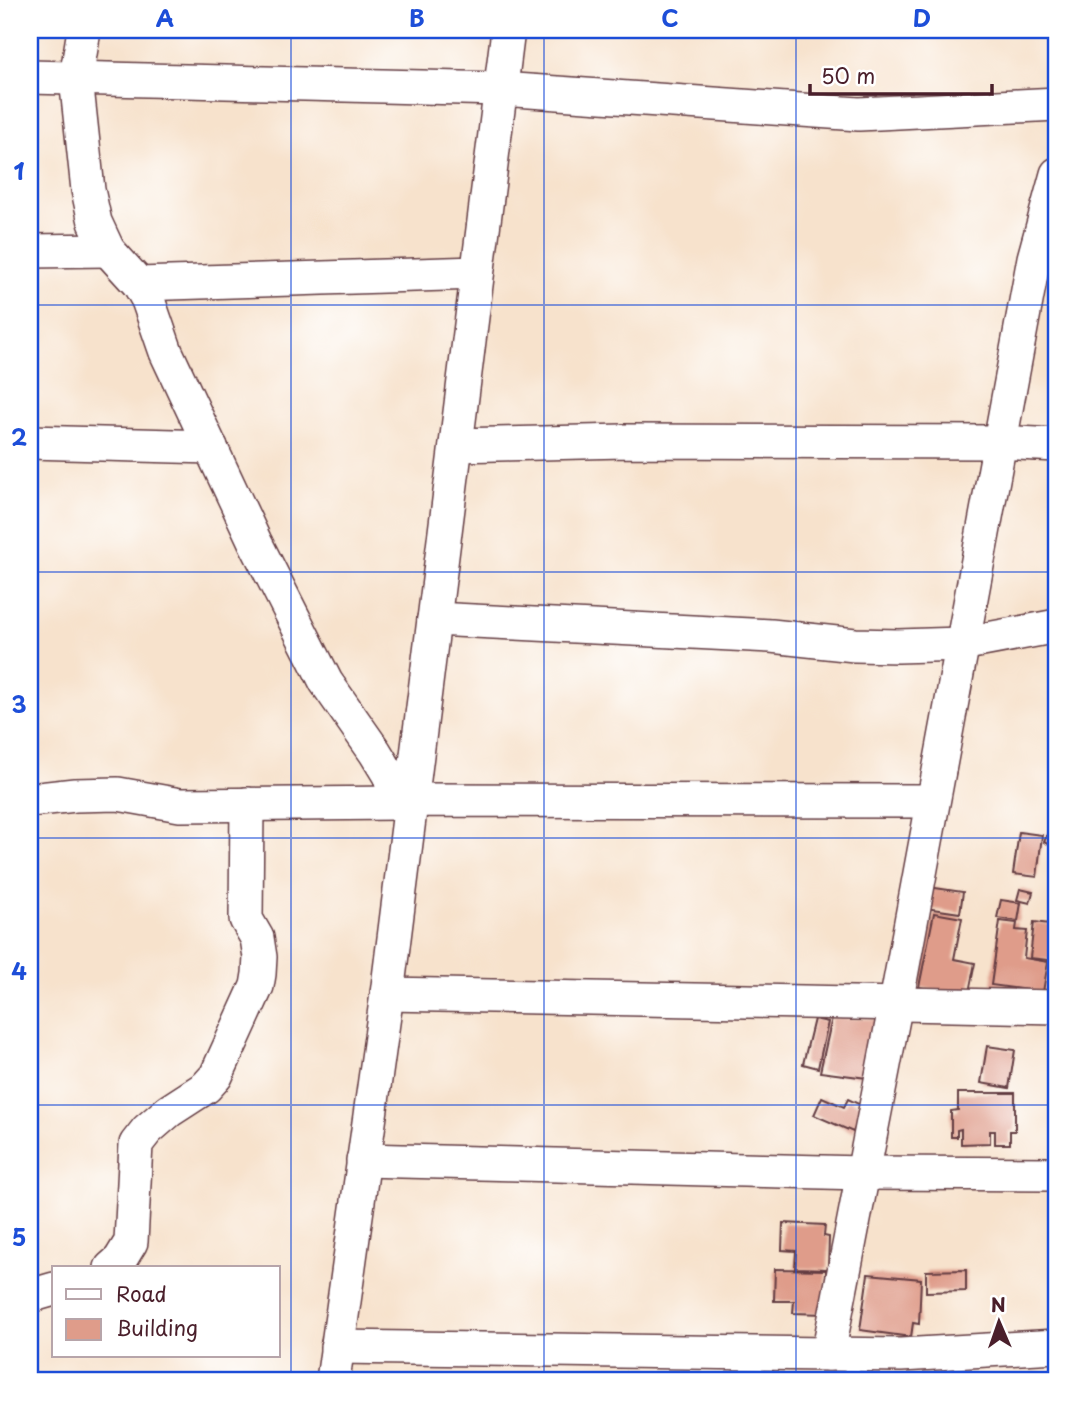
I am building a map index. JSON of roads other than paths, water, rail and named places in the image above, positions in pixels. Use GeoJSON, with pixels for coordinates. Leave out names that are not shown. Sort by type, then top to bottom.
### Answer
{"type":"FeatureCollection","features":[{"type":"Feature","properties":{"kind":"street"},"geometry":{"type":"LineString","coordinates":[[84,30],[76,78],[88,190],[95,222],[108,250],[139,284],[148,300],[166,352],[255,542],[326,682],[375,751],[405,801]]}},
{"type":"Feature","properties":{"kind":"street"},"geometry":{"type":"LineString","coordinates":[[333,1380],[387,994],[405,801],[434,619],[508,30]]}},
{"type":"Feature","properties":{"kind":"street"},"geometry":{"type":"LineString","coordinates":[[30,77],[500,89],[859,114],[1057,104]]}},
{"type":"Feature","properties":{"kind":"street"},"geometry":{"type":"LineString","coordinates":[[828,1354],[896,1003],[999,442],[1045,259],[1057,174]]}},
{"type":"Feature","properties":{"kind":"street"},"geometry":{"type":"LineString","coordinates":[[30,251],[108,250]]}},
{"type":"Feature","properties":{"kind":"street"},"geometry":{"type":"LineString","coordinates":[[139,284],[477,273]]}},
{"type":"Feature","properties":{"kind":"street"},"geometry":{"type":"LineString","coordinates":[[456,445],[624,441],[999,442],[1057,445]]}},
{"type":"Feature","properties":{"kind":"street"},"geometry":{"type":"LineString","coordinates":[[30,442],[211,447]]}},
{"type":"Feature","properties":{"kind":"street"},"geometry":{"type":"LineString","coordinates":[[434,619],[771,636],[855,645],[898,646],[961,644],[1057,626]]}},
{"type":"Feature","properties":{"kind":"street"},"geometry":{"type":"LineString","coordinates":[[30,800],[75,794],[118,794],[180,805],[405,801],[932,801]]}},
{"type":"Feature","properties":{"kind":"street"},"geometry":{"type":"LineString","coordinates":[[113,1266],[131,1242],[136,1144],[147,1130],[169,1111],[206,1087],[216,1076],[257,986],[260,966],[257,938],[246,919],[247,804]]}},
{"type":"Feature","properties":{"kind":"street"},"geometry":{"type":"LineString","coordinates":[[387,994],[1057,1007]]}},
{"type":"Feature","properties":{"kind":"street"},"geometry":{"type":"LineString","coordinates":[[363,1160],[862,1173],[1057,1174]]}},
{"type":"Feature","properties":{"kind":"street"},"geometry":{"type":"LineString","coordinates":[[30,1296],[52,1290]]}},
{"type":"Feature","properties":{"kind":"street"},"geometry":{"type":"LineString","coordinates":[[337,1347],[901,1356],[1057,1346]]}}]}
